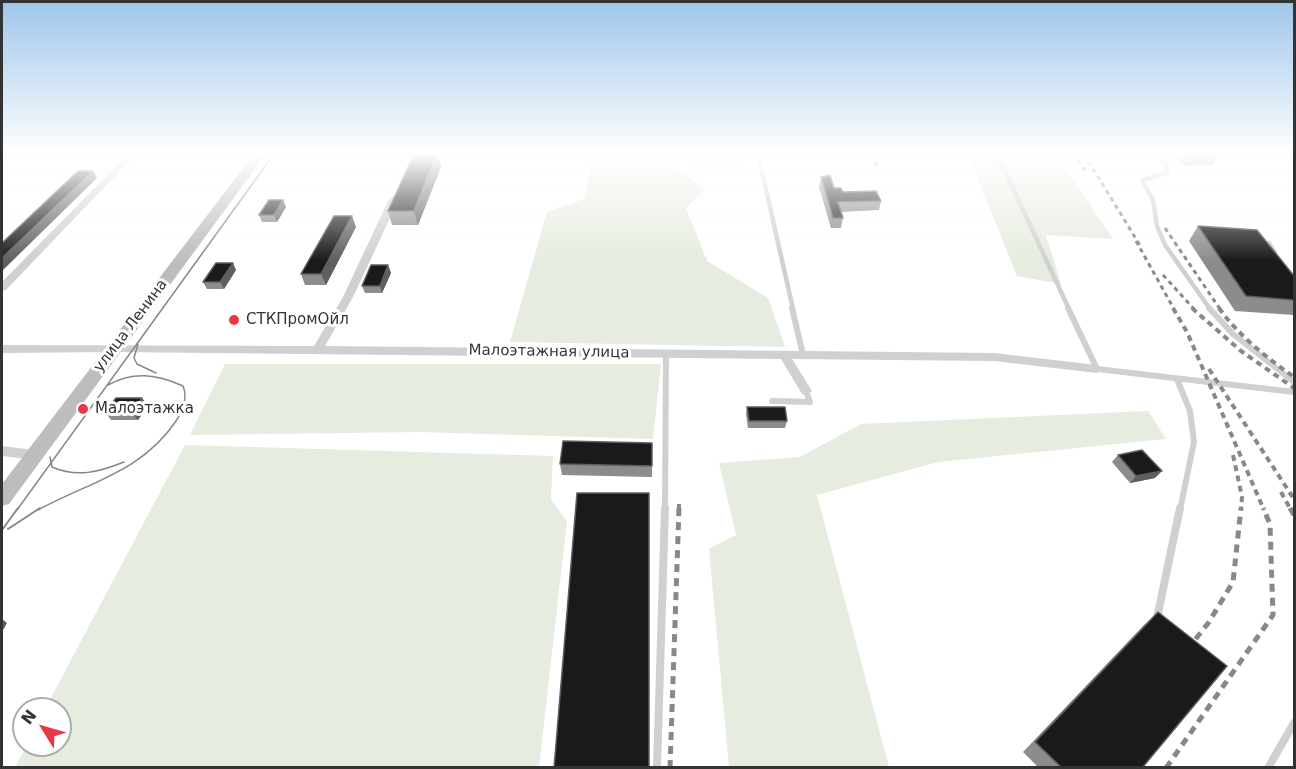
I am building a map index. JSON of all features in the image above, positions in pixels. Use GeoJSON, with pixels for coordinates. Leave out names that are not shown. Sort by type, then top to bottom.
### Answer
{"type":"FeatureCollection","features":[{"type":"Feature","properties":{"kind":"main road","name":"улица Ленина"},"geometry":{"type":"LineString","coordinates":[[2,498],[233,190]]}},
{"type":"Feature","properties":{"kind":"street"},"geometry":{"type":"LineString","coordinates":[[2,288],[97,190]]}},
{"type":"Feature","properties":{"kind":"street"},"geometry":{"type":"LineString","coordinates":[[317,350],[348,297],[397,192]]}},
{"type":"Feature","properties":{"kind":"street","name":"Малоэтажная улица"},"geometry":{"type":"LineString","coordinates":[[2,349],[115,348],[994,357],[1096,369]]}},
{"type":"Feature","properties":{"kind":"street"},"geometry":{"type":"LineString","coordinates":[[784,355],[806,391]]}},
{"type":"Feature","properties":{"kind":"street"},"geometry":{"type":"LineString","coordinates":[[2,451],[34,455]]}},
{"type":"Feature","properties":{"kind":"lane"},"geometry":{"type":"LineString","coordinates":[[766,190],[803,355]]}},
{"type":"Feature","properties":{"kind":"lane"},"geometry":{"type":"LineString","coordinates":[[1014,190],[1096,369],[1291,391],[1294,397]]}},
{"type":"Feature","properties":{"kind":"lane"},"geometry":{"type":"LineString","coordinates":[[1148,190],[1154,200],[1156,226],[1165,245],[1216,318],[1294,382]]}},
{"type":"Feature","properties":{"kind":"lane"},"geometry":{"type":"LineString","coordinates":[[1269,243],[1282,262]]}},
{"type":"Feature","properties":{"kind":"lane"},"geometry":{"type":"LineString","coordinates":[[657,768],[665,561],[666,353]]}},
{"type":"Feature","properties":{"kind":"lane"},"geometry":{"type":"LineString","coordinates":[[1155,625],[1194,442],[1190,411],[1177,379]]}},
{"type":"Feature","properties":{"kind":"lane"},"geometry":{"type":"LineString","coordinates":[[772,401],[810,402],[806,391]]}},
{"type":"Feature","properties":{"kind":"lane"},"geometry":{"type":"LineString","coordinates":[[1268,768],[1294,723]]}},
{"type":"Feature","properties":{"kind":"shaded area"},"geometry":{"type":"Polygon","coordinates":[[[586,190],[704,190],[686,208],[707,261],[768,298],[785,347],[510,342],[547,212],[584,199],[586,190]]]}},
{"type":"Feature","properties":{"kind":"shaded area"},"geometry":{"type":"Polygon","coordinates":[[[982,190],[1080,190],[1113,239],[1046,235],[1061,284],[1017,276],[982,190]]]}},
{"type":"Feature","properties":{"kind":"shaded area"},"geometry":{"type":"Polygon","coordinates":[[[225,364],[661,364],[653,439],[420,432],[190,435],[225,364]]]}},
{"type":"Feature","properties":{"kind":"shaded area"},"geometry":{"type":"Polygon","coordinates":[[[1148,411],[1166,439],[938,462],[817,495],[889,767],[729,767],[709,549],[736,535],[719,463],[800,457],[861,424],[1148,411]]]}},
{"type":"Feature","properties":{"kind":"shaded area"},"geometry":{"type":"Polygon","coordinates":[[[185,445],[553,456],[551,500],[567,521],[539,767],[15,767],[20,757],[72,757],[72,697],[51,697],[185,445]]]}},
{"type":"Feature","properties":{"kind":"building"},"geometry":{"type":"Polygon","coordinates":[[[58,190],[73,190],[2,258],[2,243],[58,190]]]}},
{"type":"Feature","properties":{"kind":"building"},"geometry":{"type":"Polygon","coordinates":[[[398,190],[423,190],[414,211],[388,211],[398,190]]]}},
{"type":"Feature","properties":{"kind":"building"},"geometry":{"type":"Polygon","coordinates":[[[825,190],[876,191],[881,201],[838,202],[843,218],[833,218],[825,190]]]}},
{"type":"Feature","properties":{"kind":"building"},"geometry":{"type":"Polygon","coordinates":[[[269,200],[283,200],[274,215],[259,215],[269,200]]]}},
{"type":"Feature","properties":{"kind":"building"},"geometry":{"type":"Polygon","coordinates":[[[334,216],[352,216],[321,274],[301,274],[334,216]]]}},
{"type":"Feature","properties":{"kind":"building"},"geometry":{"type":"Polygon","coordinates":[[[1198,226],[1257,230],[1294,276],[1294,300],[1246,296],[1198,226]]]}},
{"type":"Feature","properties":{"kind":"building"},"geometry":{"type":"Polygon","coordinates":[[[216,263],[233,263],[220,282],[203,282],[216,263]]]}},
{"type":"Feature","properties":{"kind":"building"},"geometry":{"type":"Polygon","coordinates":[[[371,265],[388,265],[380,286],[362,286],[371,265]]]}},
{"type":"Feature","properties":{"kind":"building"},"geometry":{"type":"Polygon","coordinates":[[[116,398],[142,398],[132,413],[105,412],[116,398]]]}},
{"type":"Feature","properties":{"kind":"building"},"geometry":{"type":"Polygon","coordinates":[[[747,407],[785,407],[787,421],[749,421],[747,407]]]}},
{"type":"Feature","properties":{"kind":"building"},"geometry":{"type":"Polygon","coordinates":[[[563,441],[652,443],[652,466],[560,464],[563,441]]]}},
{"type":"Feature","properties":{"kind":"building"},"geometry":{"type":"Polygon","coordinates":[[[1142,450],[1162,471],[1136,476],[1118,455],[1142,450]]]}},
{"type":"Feature","properties":{"kind":"building"},"geometry":{"type":"Polygon","coordinates":[[[577,493],[649,493],[649,768],[554,768],[577,493]]]}},
{"type":"Feature","properties":{"kind":"building"},"geometry":{"type":"Polygon","coordinates":[[[1158,612],[1227,666],[1142,768],[1062,768],[1035,742],[1158,612]]]}},
{"type":"Feature","properties":{"kind":"tram line"},"geometry":{"type":"LineString","coordinates":[[51,463],[248,190]]}},
{"type":"Feature","properties":{"kind":"tram line"},"geometry":{"type":"LineString","coordinates":[[138,344],[134,358],[137,364],[156,373]]}},
{"type":"Feature","properties":{"kind":"tram line"},"geometry":{"type":"LineString","coordinates":[[38,510],[131,464],[162,438],[176,421],[184,404],[183,386],[164,379],[136,376],[108,385]]}},
{"type":"Feature","properties":{"kind":"tram line"},"geometry":{"type":"LineString","coordinates":[[50,457],[51,463]]}},
{"type":"Feature","properties":{"kind":"tram line"},"geometry":{"type":"LineString","coordinates":[[51,463],[52,467],[79,473],[106,469],[124,462]]}},
{"type":"Feature","properties":{"kind":"tram line"},"geometry":{"type":"LineString","coordinates":[[17,510],[51,463]]}},
{"type":"Feature","properties":{"kind":"tram line"},"geometry":{"type":"LineString","coordinates":[[2,530],[18,508]]}},
{"type":"Feature","properties":{"kind":"tram line"},"geometry":{"type":"LineString","coordinates":[[8,529],[40,508]]}},
{"type":"Feature","properties":{"kind":"railway"},"geometry":{"type":"LineString","coordinates":[[1106,190],[1141,247]]}},
{"type":"Feature","properties":{"kind":"railway"},"geometry":{"type":"LineString","coordinates":[[1165,228],[1220,309]]}},
{"type":"Feature","properties":{"kind":"railway"},"geometry":{"type":"LineString","coordinates":[[1136,241],[1174,309]]}},
{"type":"Feature","properties":{"kind":"railway"},"geometry":{"type":"LineString","coordinates":[[1163,275],[1194,309]]}},
{"type":"Feature","properties":{"kind":"railway"},"geometry":{"type":"LineString","coordinates":[[1173,308],[1187,332],[1264,510]]}},
{"type":"Feature","properties":{"kind":"railway"},"geometry":{"type":"LineString","coordinates":[[1192,308],[1241,351],[1294,388]]}},
{"type":"Feature","properties":{"kind":"railway"},"geometry":{"type":"LineString","coordinates":[[1219,308],[1254,346],[1294,377]]}},
{"type":"Feature","properties":{"kind":"railway"},"geometry":{"type":"LineString","coordinates":[[1209,369],[1294,499]]}},
{"type":"Feature","properties":{"kind":"railway"},"geometry":{"type":"LineString","coordinates":[[1233,455],[1242,497],[1241,510]]}},
{"type":"Feature","properties":{"kind":"railway"},"geometry":{"type":"LineString","coordinates":[[1281,492],[1291,510]]}},
{"type":"Feature","properties":{"kind":"railway"},"geometry":{"type":"LineString","coordinates":[[679,500],[679,508]]}},
{"type":"Feature","properties":{"kind":"railway"},"geometry":{"type":"LineString","coordinates":[[670,768],[679,508]]}},
{"type":"Feature","properties":{"kind":"railway"},"geometry":{"type":"LineString","coordinates":[[1187,650],[1209,622],[1233,582],[1241,508]]}},
{"type":"Feature","properties":{"kind":"railway"},"geometry":{"type":"LineString","coordinates":[[1166,768],[1273,615],[1270,524],[1263,508]]}},
{"type":"Feature","properties":{"kind":"railway"},"geometry":{"type":"LineString","coordinates":[[1290,508],[1294,515]]}},
{"type":"Feature","properties":{"kind":"place","name":"СТКПромОйл"},"geometry":{"type":"Point","coordinates":[234,320]}},
{"type":"Feature","properties":{"kind":"place","name":"Малоэтажка"},"geometry":{"type":"Point","coordinates":[83,409]}}]}
